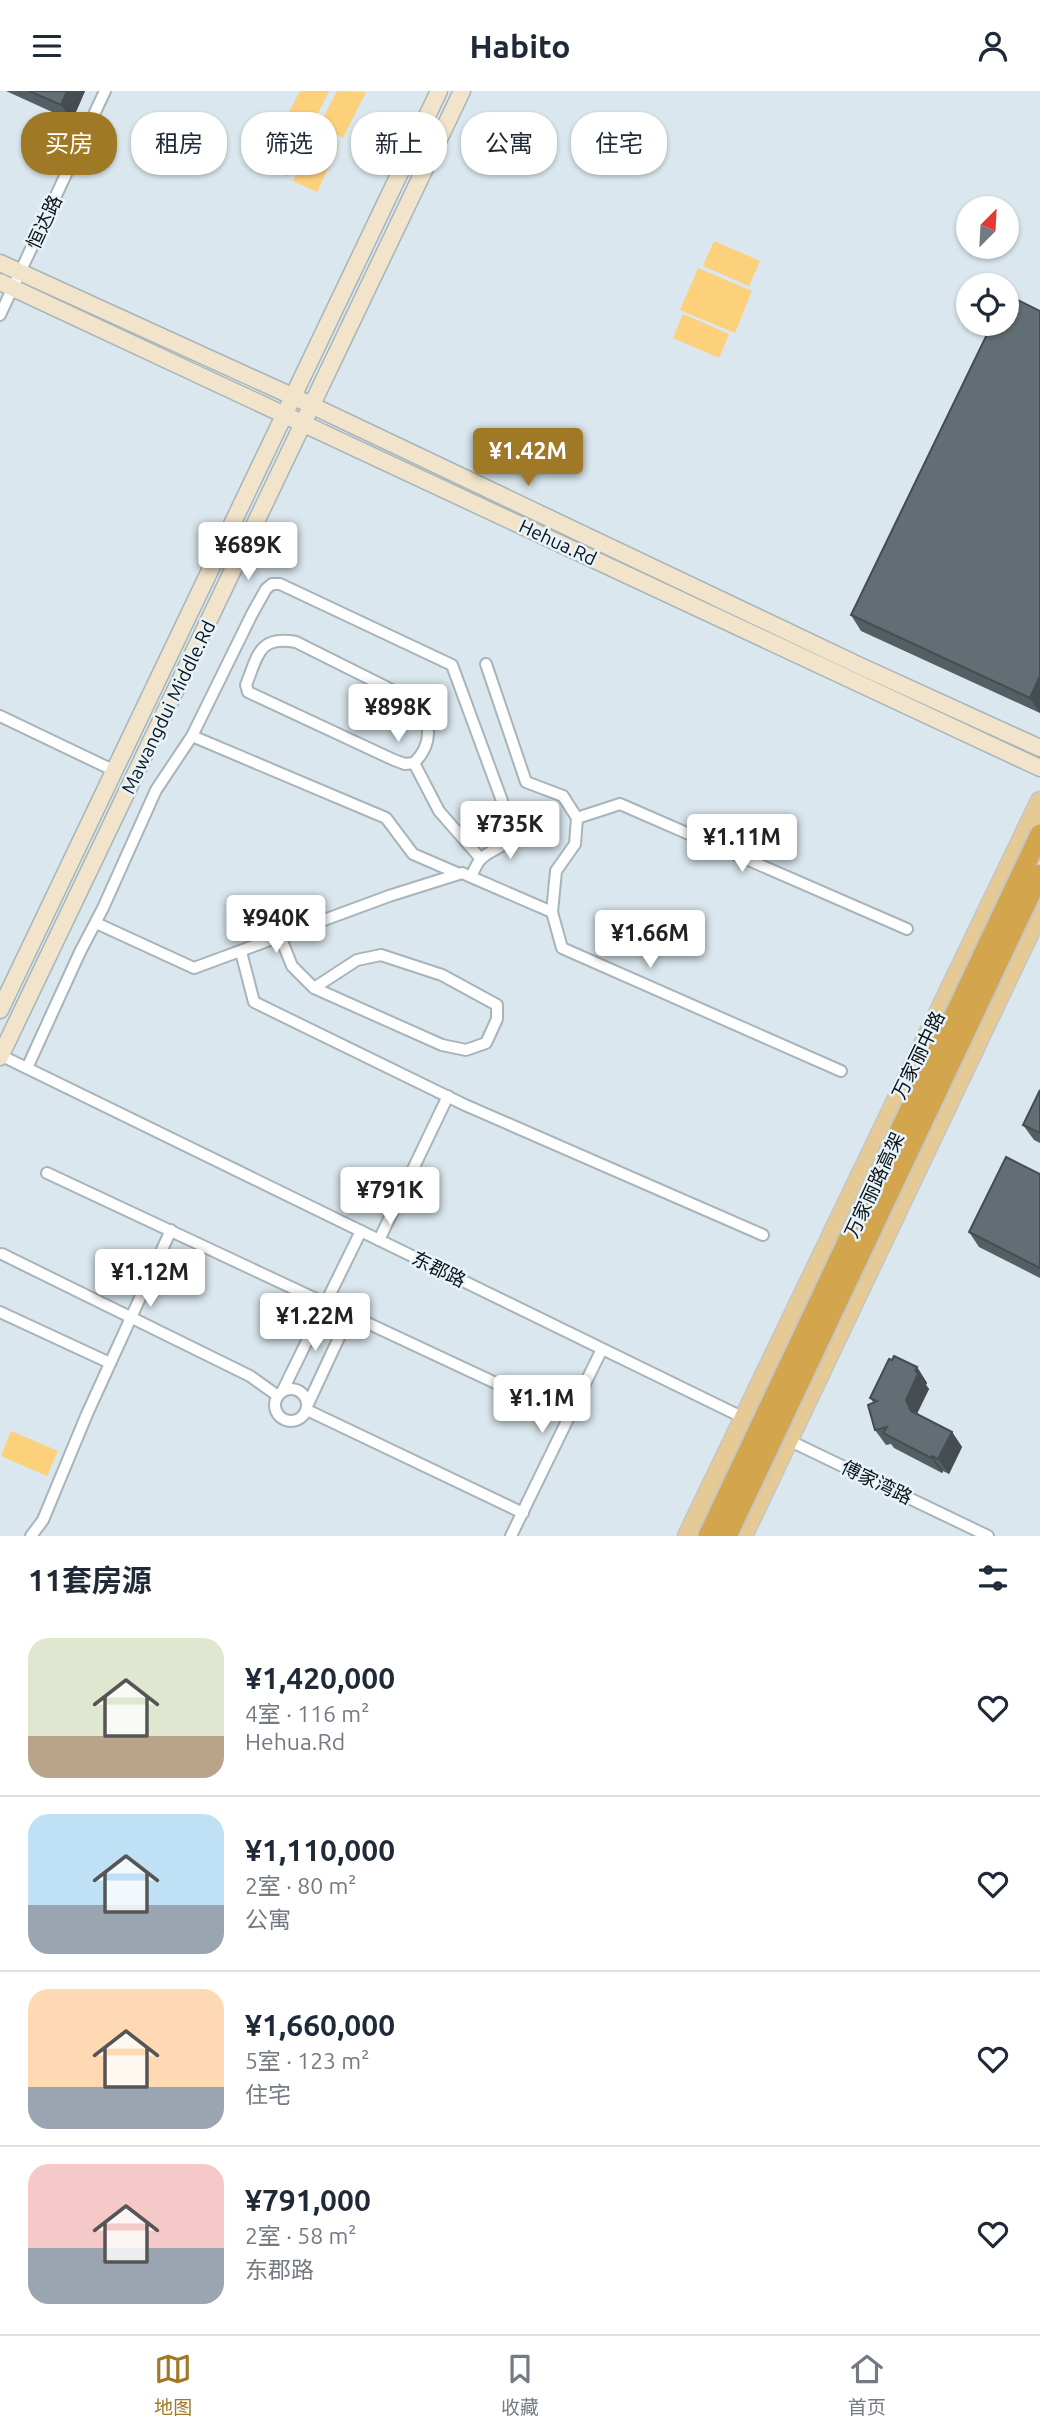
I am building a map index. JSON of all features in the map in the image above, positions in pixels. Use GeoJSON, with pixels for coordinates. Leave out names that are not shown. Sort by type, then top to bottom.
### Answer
{"type":"FeatureCollection","features":[{"type":"Feature","properties":{"kind":"highway","name":"万家丽路高架"},"geometry":{"type":"LineString","coordinates":[[708,1536],[1040,834]]}},
{"type":"Feature","properties":{"kind":"highway","name":"万家丽路高架"},"geometry":{"type":"LineString","coordinates":[[727,1536],[1040,874]]}},
{"type":"Feature","properties":{"kind":"main road","name":"Mawangdui Middle.Rd"},"geometry":{"type":"LineString","coordinates":[[0,1010],[439,91]]}},
{"type":"Feature","properties":{"kind":"main road","name":"Mawangdui Middle.Rd"},"geometry":{"type":"LineString","coordinates":[[0,1056],[462,91]]}},
{"type":"Feature","properties":{"kind":"main road","name":"Hehua.Rd"},"geometry":{"type":"LineString","coordinates":[[0,263],[312,405],[845,659],[1040,748]]}},
{"type":"Feature","properties":{"kind":"main road","name":"Hehua.Rd"},"geometry":{"type":"LineString","coordinates":[[7,285],[1040,768]]}},
{"type":"Feature","properties":{"kind":"main road","name":"万家丽中路"},"geometry":{"type":"LineString","coordinates":[[687,1536],[1040,801]]}},
{"type":"Feature","properties":{"kind":"main road"},"geometry":{"type":"LineString","coordinates":[[743,1536],[1040,911]]}},
{"type":"Feature","properties":{"kind":"street","name":"恒达路"},"geometry":{"type":"LineString","coordinates":[[0,315],[7,285],[21,272],[105,91]]}},
{"type":"Feature","properties":{"kind":"street"},"geometry":{"type":"LineString","coordinates":[[27,1068],[156,790],[192,736],[266,589],[272,584],[280,584],[452,664],[512,828],[510,838],[503,847],[481,859],[471,876]]}},
{"type":"Feature","properties":{"kind":"street"},"geometry":{"type":"LineString","coordinates":[[275,640],[296,642],[420,706],[425,714],[428,730],[422,752],[414,763],[405,764],[394,760],[248,692],[246,685],[263,647],[275,640]]}},
{"type":"Feature","properties":{"kind":"street"},"geometry":{"type":"LineString","coordinates":[[486,664],[526,782],[563,796],[577,818],[575,844],[556,871],[552,912],[562,949],[841,1071]]}},
{"type":"Feature","properties":{"kind":"street"},"geometry":{"type":"LineString","coordinates":[[0,716],[114,771]]}},
{"type":"Feature","properties":{"kind":"street"},"geometry":{"type":"LineString","coordinates":[[192,736],[386,818],[414,854],[552,912]]}},
{"type":"Feature","properties":{"kind":"street"},"geometry":{"type":"LineString","coordinates":[[414,763],[439,811],[481,859]]}},
{"type":"Feature","properties":{"kind":"street"},"geometry":{"type":"LineString","coordinates":[[577,818],[620,804],[907,929]]}},
{"type":"Feature","properties":{"kind":"street"},"geometry":{"type":"LineString","coordinates":[[96,923],[194,968],[457,873]]}},
{"type":"Feature","properties":{"kind":"street"},"geometry":{"type":"LineString","coordinates":[[280,936],[292,965],[314,988],[442,1045],[466,1050],[486,1043],[497,1019],[497,1005],[442,975],[381,955],[357,960],[314,988]]}},
{"type":"Feature","properties":{"kind":"street"},"geometry":{"type":"LineString","coordinates":[[241,952],[254,1002],[447,1096],[763,1235]]}},
{"type":"Feature","properties":{"kind":"street","name":"东郡路"},"geometry":{"type":"LineString","coordinates":[[0,1056],[765,1429]]}},
{"type":"Feature","properties":{"kind":"street"},"geometry":{"type":"LineString","coordinates":[[379,1240],[447,1096]]}},
{"type":"Feature","properties":{"kind":"street"},"geometry":{"type":"LineString","coordinates":[[47,1173],[568,1417]]}},
{"type":"Feature","properties":{"kind":"street"},"geometry":{"type":"LineString","coordinates":[[31,1536],[43,1520],[110,1363],[171,1230]]}},
{"type":"Feature","properties":{"kind":"street"},"geometry":{"type":"LineString","coordinates":[[350,1314],[301,1419],[290,1422],[284,1420],[276,1412],[275,1401],[361,1231]]}},
{"type":"Feature","properties":{"kind":"street"},"geometry":{"type":"LineString","coordinates":[[2,1254],[250,1376],[280,1394]]}},
{"type":"Feature","properties":{"kind":"street"},"geometry":{"type":"LineString","coordinates":[[0,1312],[110,1363]]}},
{"type":"Feature","properties":{"kind":"street"},"geometry":{"type":"LineString","coordinates":[[511,1536],[602,1349]]}},
{"type":"Feature","properties":{"kind":"street"},"geometry":{"type":"LineString","coordinates":[[280,1394],[287,1389],[299,1391],[307,1399],[308,1407]]}},
{"type":"Feature","properties":{"kind":"street"},"geometry":{"type":"LineString","coordinates":[[308,1407],[523,1513]]}},
{"type":"Feature","properties":{"kind":"street","name":"傅家湾路"},"geometry":{"type":"LineString","coordinates":[[765,1429],[988,1536]]}},
{"type":"Feature","properties":{"kind":"shaded area"},"geometry":{"type":"Polygon","coordinates":[[[300,91],[329,91],[319,112],[289,112],[300,91]]]}},
{"type":"Feature","properties":{"kind":"shaded area"},"geometry":{"type":"Polygon","coordinates":[[[337,91],[366,92],[356,112],[351,112],[351,122],[343,138],[337,135],[337,112],[326,112],[337,91]]]}},
{"type":"Feature","properties":{"kind":"shaded area"},"geometry":{"type":"Polygon","coordinates":[[[296,175],[325,175],[317,192],[293,181],[296,175]]]}},
{"type":"Feature","properties":{"kind":"shaded area"},"geometry":{"type":"Polygon","coordinates":[[[714,241],[760,261],[749,286],[703,266],[714,241]]]}},
{"type":"Feature","properties":{"kind":"shaded area"},"geometry":{"type":"Polygon","coordinates":[[[698,268],[752,291],[735,333],[680,310],[698,268]]]}},
{"type":"Feature","properties":{"kind":"shaded area"},"geometry":{"type":"Polygon","coordinates":[[[683,314],[729,334],[719,358],[673,338],[683,314]]]}},
{"type":"Feature","properties":{"kind":"shaded area"},"geometry":{"type":"Polygon","coordinates":[[[11,1431],[58,1451],[47,1476],[1,1456],[11,1431]]]}},
{"type":"Feature","properties":{"kind":"building"},"geometry":{"type":"Polygon","coordinates":[[[29,91],[67,91],[61,105],[29,91]]]}},
{"type":"Feature","properties":{"kind":"building"},"geometry":{"type":"Polygon","coordinates":[[[1019,300],[1040,311],[1040,676],[1030,698],[851,615],[986,336],[1019,336],[1019,300]]]}},
{"type":"Feature","properties":{"kind":"building"},"geometry":{"type":"Polygon","coordinates":[[[1040,1090],[1040,1133],[1023,1125],[1040,1090]]]}},
{"type":"Feature","properties":{"kind":"building"},"geometry":{"type":"Polygon","coordinates":[[[1006,1157],[1040,1174],[1040,1268],[969,1232],[1006,1157]]]}},
{"type":"Feature","properties":{"kind":"building"},"geometry":{"type":"Polygon","coordinates":[[[894,1356],[917,1367],[915,1370],[918,1374],[906,1400],[911,1411],[952,1432],[938,1459],[883,1433],[887,1427],[875,1430],[868,1405],[877,1401],[870,1398],[889,1359],[892,1360],[894,1356]]]}}]}
